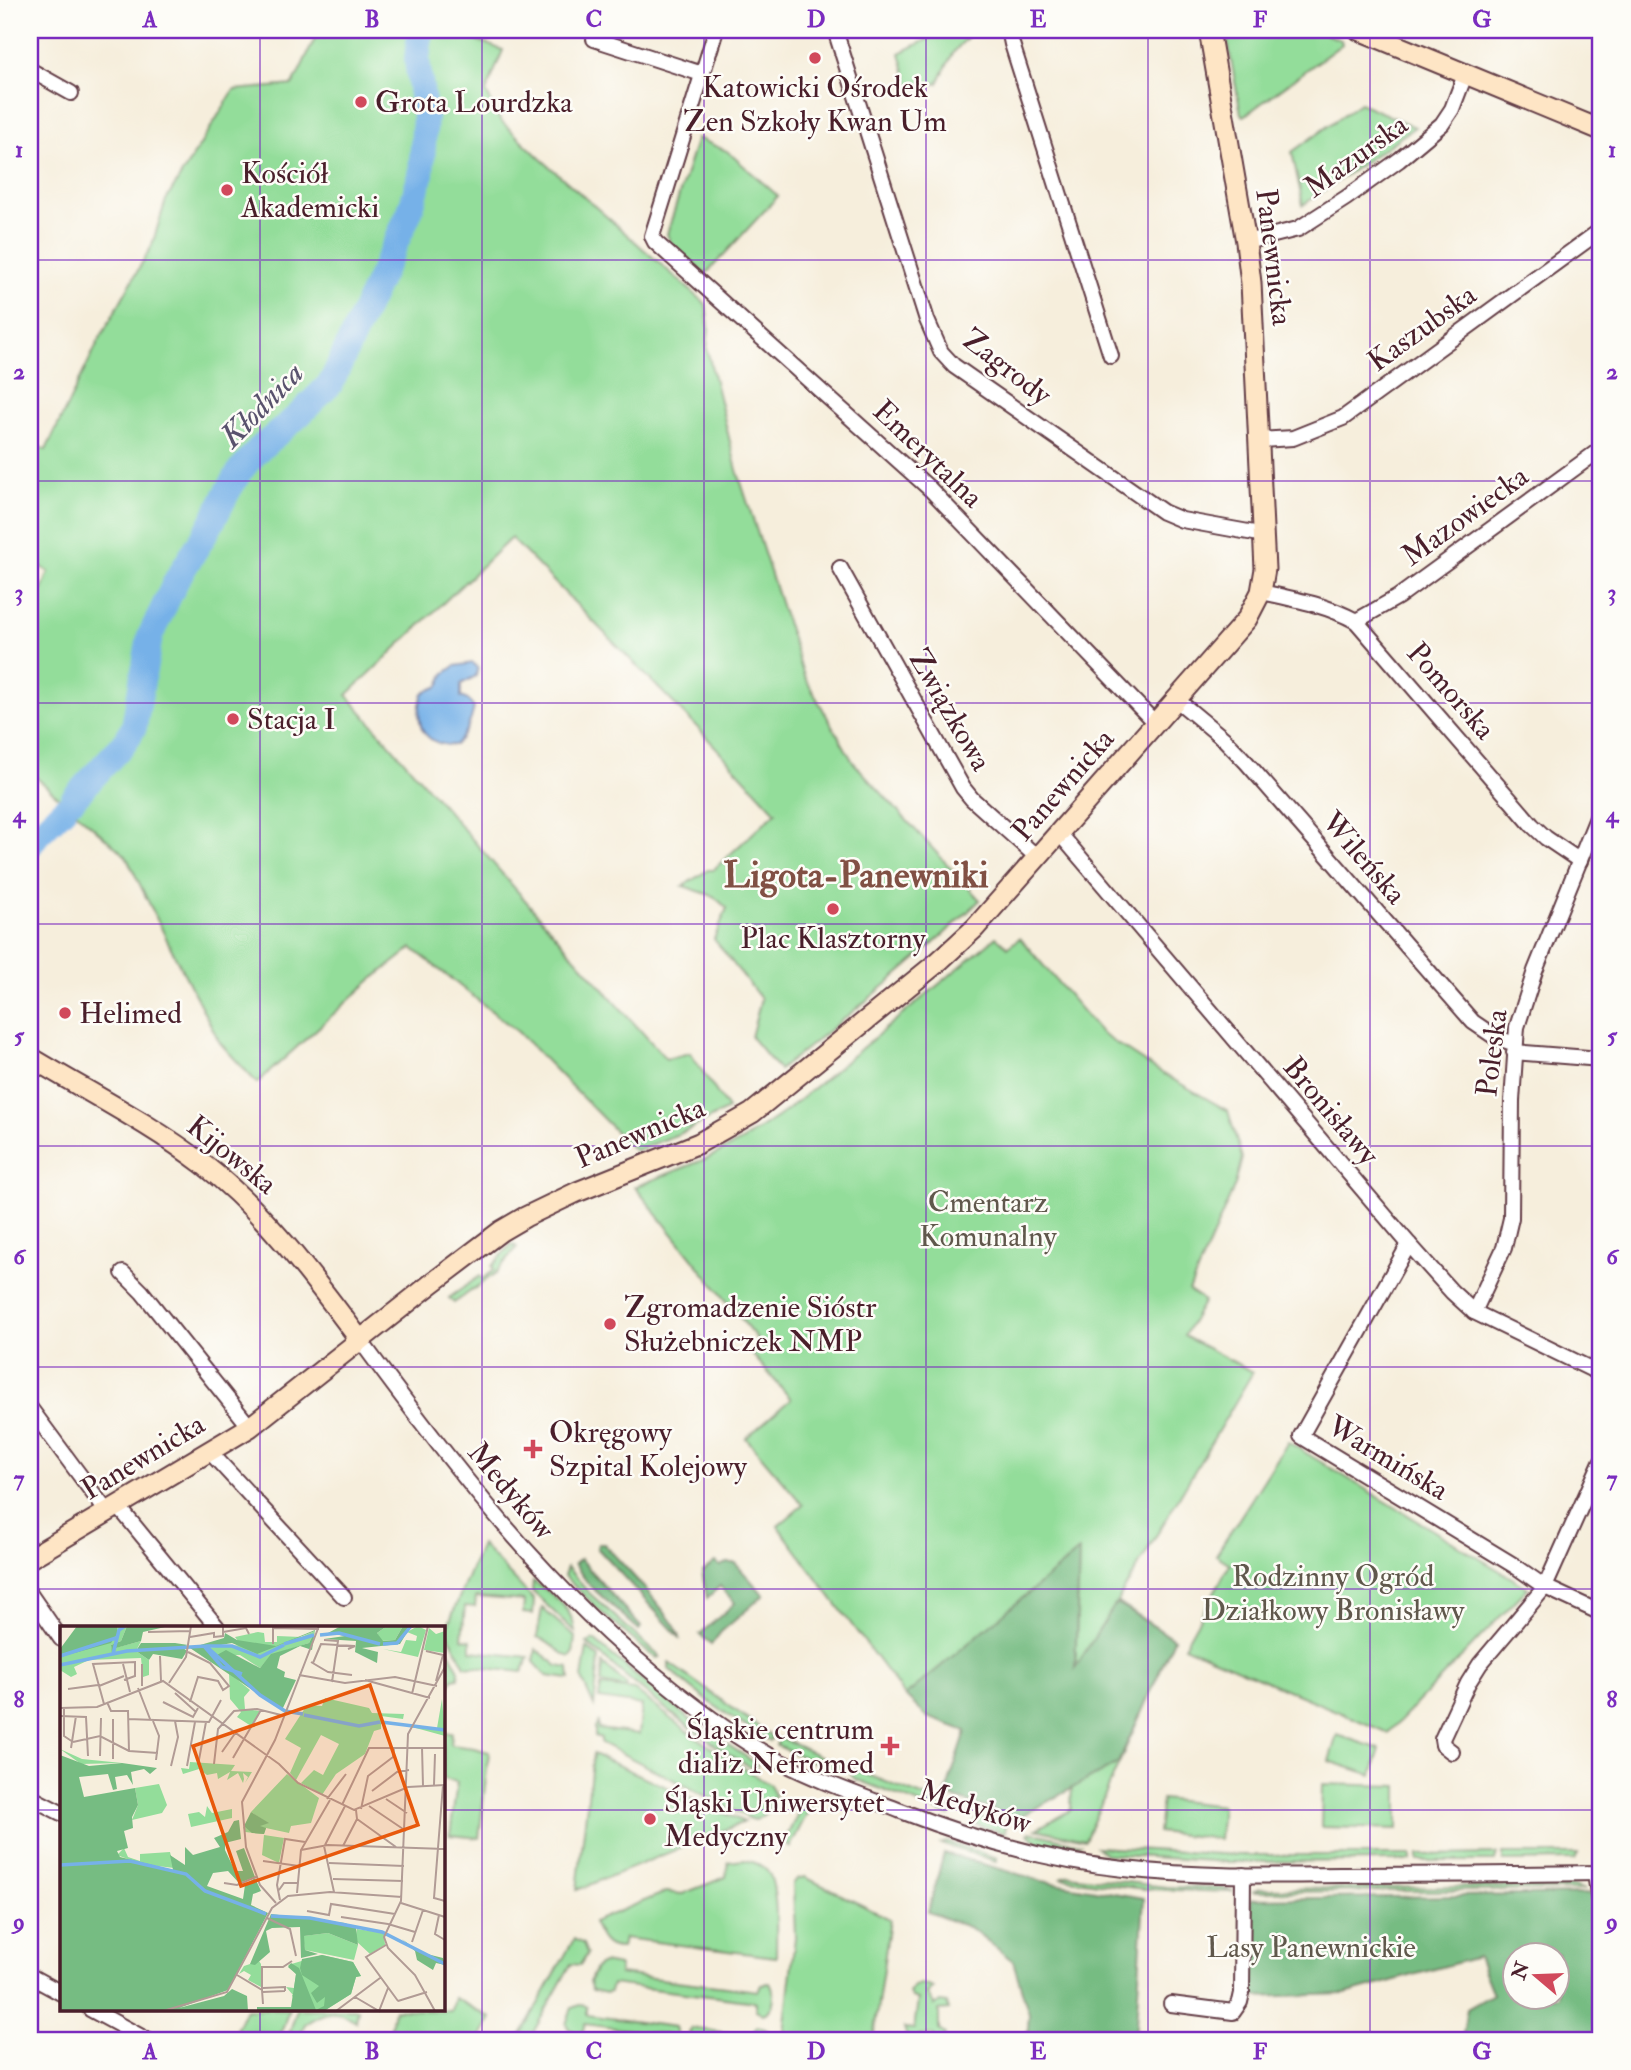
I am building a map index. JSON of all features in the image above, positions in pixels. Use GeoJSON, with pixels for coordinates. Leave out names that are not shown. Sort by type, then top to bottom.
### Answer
{"type":"FeatureCollection","features":[{"type":"Feature","properties":{"kind":"street"},"geometry":{"type":"LineString","coordinates":[[594,39],[702,74],[716,30]]}},
{"type":"Feature","properties":{"kind":"street","name":"Zagrody"},"geometry":{"type":"LineString","coordinates":[[835,30],[912,277],[941,352],[954,366],[1163,512],[1182,520],[1265,536]]}},
{"type":"Feature","properties":{"kind":"street"},"geometry":{"type":"LineString","coordinates":[[1009,30],[1111,356]]}},
{"type":"Feature","properties":{"kind":"street","name":"Panewnicka"},"geometry":{"type":"LineString","coordinates":[[30,1558],[250,1427],[492,1238],[524,1217],[699,1143],[752,1113],[938,962],[993,909],[1247,619],[1262,592],[1265,569],[1254,321],[1246,242],[1210,30]]}},
{"type":"Feature","properties":{"kind":"street"},"geometry":{"type":"LineString","coordinates":[[1359,30],[1601,130]]}},
{"type":"Feature","properties":{"kind":"street"},"geometry":{"type":"LineString","coordinates":[[30,71],[71,93]]}},
{"type":"Feature","properties":{"kind":"street","name":"Emerytalna"},"geometry":{"type":"LineString","coordinates":[[702,74],[654,239],[930,489],[1156,724]]}},
{"type":"Feature","properties":{"kind":"street","name":"Mazurska"},"geometry":{"type":"LineString","coordinates":[[1246,242],[1298,229],[1399,160],[1442,124],[1452,109],[1465,75]]}},
{"type":"Feature","properties":{"kind":"street","name":"Kaszubska"},"geometry":{"type":"LineString","coordinates":[[1260,440],[1293,438],[1343,418],[1601,230]]}},
{"type":"Feature","properties":{"kind":"street","name":"Mazowiecka"},"geometry":{"type":"LineString","coordinates":[[1356,621],[1398,597],[1601,450]]}},
{"type":"Feature","properties":{"kind":"street","name":"Związkowa"},"geometry":{"type":"LineString","coordinates":[[840,568],[963,788],[1038,859]]}},
{"type":"Feature","properties":{"kind":"street","name":"Pomorska"},"geometry":{"type":"LineString","coordinates":[[1262,592],[1308,602],[1356,621],[1532,825],[1580,861]]}},
{"type":"Feature","properties":{"kind":"street","name":"Wileńska"},"geometry":{"type":"LineString","coordinates":[[1177,700],[1224,739],[1247,763],[1473,1022],[1515,1048],[1601,1059]]}},
{"type":"Feature","properties":{"kind":"street","name":"Poleska"},"geometry":{"type":"LineString","coordinates":[[1474,1312],[1504,1248],[1510,1226],[1515,1048],[1526,996],[1601,808]]}},
{"type":"Feature","properties":{"kind":"street","name":"Bronisławy"},"geometry":{"type":"LineString","coordinates":[[1060,834],[1452,1292],[1474,1312],[1601,1374]]}},
{"type":"Feature","properties":{"kind":"street","name":"Kijowska"},"geometry":{"type":"LineString","coordinates":[[30,1058],[173,1143],[222,1180],[263,1218],[360,1340]]}},
{"type":"Feature","properties":{"kind":"street","name":"Warmińska"},"geometry":{"type":"LineString","coordinates":[[1409,1244],[1301,1436],[1545,1587],[1601,1613]]}},
{"type":"Feature","properties":{"kind":"street","name":"Panewnicka"},"geometry":{"type":"LineString","coordinates":[[123,1273],[142,1292],[250,1427]]}},
{"type":"Feature","properties":{"kind":"street","name":"Medyków"},"geometry":{"type":"LineString","coordinates":[[360,1340],[462,1475],[548,1576],[625,1649],[691,1703],[737,1737],[787,1764],[845,1790],[938,1825],[1042,1856],[1126,1870],[1243,1875],[1598,1873],[1601,1915]]}},
{"type":"Feature","properties":{"kind":"street"},"geometry":{"type":"LineString","coordinates":[[30,1408],[113,1509],[216,1626]]}},
{"type":"Feature","properties":{"kind":"street"},"geometry":{"type":"LineString","coordinates":[[210,1452],[344,1597]]}},
{"type":"Feature","properties":{"kind":"street"},"geometry":{"type":"LineString","coordinates":[[1452,1752],[1443,1745],[1442,1739],[1468,1682],[1545,1587],[1601,1462]]}},
{"type":"Feature","properties":{"kind":"street"},"geometry":{"type":"LineString","coordinates":[[30,1594],[60,1638]]}},
{"type":"Feature","properties":{"kind":"street"},"geometry":{"type":"LineString","coordinates":[[30,1797],[60,1812]]}},
{"type":"Feature","properties":{"kind":"street"},"geometry":{"type":"LineString","coordinates":[[1171,2004],[1233,2012],[1240,2002],[1243,1875]]}},
{"type":"Feature","properties":{"kind":"street"},"geometry":{"type":"LineString","coordinates":[[30,1976],[60,1992]]}},
{"type":"Feature","properties":{"kind":"street"},"geometry":{"type":"LineString","coordinates":[[92,2010],[147,2040]]}},
{"type":"Feature","properties":{"kind":"green space"},"geometry":{"type":"Polygon","coordinates":[[[319,30],[449,30],[503,50],[486,92],[500,120],[706,304],[709,327],[707,349],[737,470],[804,676],[853,762],[980,900],[907,967],[779,1070],[751,1037],[761,999],[714,939],[727,908],[713,896],[683,886],[708,870],[713,870],[776,812],[697,727],[511,538],[347,695],[666,1059],[690,1053],[728,1109],[686,1131],[635,1151],[518,1032],[412,948],[369,982],[257,1083],[220,1043],[126,856],[30,772],[30,619],[49,572],[30,559],[30,452],[34,445],[46,450],[99,340],[152,245],[166,200],[234,90],[293,85],[319,30]]]}},
{"type":"Feature","properties":{"kind":"green space"},"geometry":{"type":"Polygon","coordinates":[[[946,30],[974,30],[953,53],[938,83],[910,89],[900,53],[946,30]]]}},
{"type":"Feature","properties":{"kind":"green space"},"geometry":{"type":"Polygon","coordinates":[[[1228,30],[1314,30],[1341,40],[1342,44],[1244,116],[1241,114],[1227,38],[1228,30]]]}},
{"type":"Feature","properties":{"kind":"green space"},"geometry":{"type":"Polygon","coordinates":[[[1360,103],[1415,127],[1303,205],[1292,152],[1360,103]]]}},
{"type":"Feature","properties":{"kind":"green space"},"geometry":{"type":"Polygon","coordinates":[[[697,138],[727,151],[778,196],[707,273],[703,273],[670,242],[667,234],[697,138]]]}},
{"type":"Feature","properties":{"kind":"green space","name":"Cmentarz Komunalny"},"geometry":{"type":"Polygon","coordinates":[[[996,937],[1008,947],[1020,938],[1102,1034],[1155,1069],[1228,1111],[1242,1158],[1235,1185],[1189,1291],[1204,1301],[1184,1336],[1253,1372],[1117,1602],[1174,1639],[1085,1840],[1036,1829],[1071,1810],[1079,1552],[905,1696],[778,1526],[803,1505],[746,1438],[791,1399],[752,1354],[762,1345],[635,1187],[708,1158],[742,1141],[787,1110],[996,937]]]}},
{"type":"Feature","properties":{"kind":"green space"},"geometry":{"type":"Polygon","coordinates":[[[512,1244],[517,1247],[496,1273],[454,1303],[449,1298],[480,1276],[483,1279],[494,1270],[492,1266],[512,1244]]]}},
{"type":"Feature","properties":{"kind":"green space","name":"Rodzinny Ogród Działkowy Bronisławy"},"geometry":{"type":"Polygon","coordinates":[[[1288,1442],[1528,1588],[1388,1733],[1184,1646],[1230,1564],[1216,1555],[1288,1442]]]}},
{"type":"Feature","properties":{"kind":"green space"},"geometry":{"type":"Polygon","coordinates":[[[481,1544],[534,1600],[533,1614],[523,1613],[524,1601],[476,1597],[475,1607],[465,1606],[462,1639],[471,1640],[471,1651],[529,1657],[522,1672],[465,1666],[446,1630],[481,1544]]]}},
{"type":"Feature","properties":{"kind":"green space"},"geometry":{"type":"Polygon","coordinates":[[[598,1544],[604,1544],[647,1591],[670,1619],[680,1638],[597,1548],[598,1544]]]}},
{"type":"Feature","properties":{"kind":"green space"},"geometry":{"type":"Polygon","coordinates":[[[1079,1551],[1075,1668],[1116,1603],[1174,1639],[1118,1763],[1018,1818],[945,1795],[966,1731],[927,1717],[905,1696],[1079,1551]]]}},
{"type":"Feature","properties":{"kind":"green space"},"geometry":{"type":"Polygon","coordinates":[[[580,1559],[641,1627],[639,1630],[590,1586],[574,1564],[580,1559]]]}},
{"type":"Feature","properties":{"kind":"green space"},"geometry":{"type":"Polygon","coordinates":[[[715,1562],[720,1566],[735,1563],[764,1595],[721,1632],[711,1645],[700,1634],[735,1603],[720,1586],[707,1598],[702,1572],[715,1562]]]}},
{"type":"Feature","properties":{"kind":"green space"},"geometry":{"type":"Polygon","coordinates":[[[567,1567],[587,1591],[660,1657],[656,1658],[650,1654],[601,1612],[564,1576],[567,1567]]]}},
{"type":"Feature","properties":{"kind":"green space"},"geometry":{"type":"Polygon","coordinates":[[[533,1581],[566,1608],[575,1632],[532,1591],[533,1581]]]}},
{"type":"Feature","properties":{"kind":"green space"},"geometry":{"type":"Polygon","coordinates":[[[542,1608],[575,1637],[573,1654],[570,1657],[537,1637],[542,1608]]]}},
{"type":"Feature","properties":{"kind":"green space"},"geometry":{"type":"Polygon","coordinates":[[[594,1640],[689,1719],[757,1764],[755,1770],[710,1742],[647,1694],[587,1643],[594,1640]]]}},
{"type":"Feature","properties":{"kind":"green space"},"geometry":{"type":"Polygon","coordinates":[[[444,1642],[459,1670],[458,1678],[453,1679],[445,1692],[444,1708],[444,1642]]]}},
{"type":"Feature","properties":{"kind":"green space"},"geometry":{"type":"Polygon","coordinates":[[[587,1647],[599,1658],[594,1706],[582,1679],[587,1647]]]}},
{"type":"Feature","properties":{"kind":"green space"},"geometry":{"type":"Polygon","coordinates":[[[536,1649],[558,1666],[569,1668],[570,1679],[547,1676],[534,1662],[536,1649]]]}},
{"type":"Feature","properties":{"kind":"green space"},"geometry":{"type":"Polygon","coordinates":[[[669,1663],[773,1737],[770,1741],[718,1708],[669,1669],[669,1663]]]}},
{"type":"Feature","properties":{"kind":"green space"},"geometry":{"type":"Polygon","coordinates":[[[603,1664],[627,1685],[626,1688],[601,1683],[603,1664]]]}},
{"type":"Feature","properties":{"kind":"green space"},"geometry":{"type":"Polygon","coordinates":[[[601,1686],[634,1690],[698,1739],[770,1785],[775,1795],[766,1813],[756,1820],[751,1819],[601,1743],[601,1738],[595,1736],[598,1723],[598,1729],[639,1734],[642,1705],[599,1699],[601,1686]]]}},
{"type":"Feature","properties":{"kind":"green space"},"geometry":{"type":"Polygon","coordinates":[[[444,1733],[452,1733],[451,1745],[489,1752],[479,1838],[450,1835],[457,1782],[444,1779],[444,1733]]]}},
{"type":"Feature","properties":{"kind":"green space"},"geometry":{"type":"Polygon","coordinates":[[[1337,1735],[1380,1749],[1372,1775],[1329,1761],[1337,1735]]]}},
{"type":"Feature","properties":{"kind":"green space"},"geometry":{"type":"Polygon","coordinates":[[[780,1738],[842,1766],[833,1771],[776,1745],[780,1738]]]}},
{"type":"Feature","properties":{"kind":"green space"},"geometry":{"type":"Polygon","coordinates":[[[593,1754],[744,1822],[577,1890],[593,1754]]]}},
{"type":"Feature","properties":{"kind":"green space"},"geometry":{"type":"Polygon","coordinates":[[[850,1768],[953,1808],[950,1816],[855,1779],[850,1768]]]}},
{"type":"Feature","properties":{"kind":"green space"},"geometry":{"type":"Polygon","coordinates":[[[1322,1784],[1398,1786],[1398,1829],[1321,1827],[1322,1784]]]}},
{"type":"Feature","properties":{"kind":"green space"},"geometry":{"type":"Polygon","coordinates":[[[1162,1799],[1222,1806],[1219,1839],[1158,1832],[1162,1799]]]}},
{"type":"Feature","properties":{"kind":"green space"},"geometry":{"type":"Polygon","coordinates":[[[804,1801],[811,1806],[790,1847],[784,1842],[804,1801]]]}},
{"type":"Feature","properties":{"kind":"green space"},"geometry":{"type":"Polygon","coordinates":[[[976,1816],[1006,1825],[1005,1833],[974,1824],[976,1816]]]}},
{"type":"Feature","properties":{"kind":"green space"},"geometry":{"type":"Polygon","coordinates":[[[1030,1832],[1080,1844],[1052,1846],[1039,1842],[1028,1834],[1030,1832]]]}},
{"type":"Feature","properties":{"kind":"green space"},"geometry":{"type":"Polygon","coordinates":[[[947,1842],[997,1858],[996,1861],[941,1844],[947,1842]]]}},
{"type":"Feature","properties":{"kind":"green space"},"geometry":{"type":"Polygon","coordinates":[[[1097,1847],[1237,1855],[1411,1855],[1411,1861],[1226,1862],[1105,1854],[1097,1847]]]}},
{"type":"Feature","properties":{"kind":"green space","name":"Lasy Panewnickie"},"geometry":{"type":"Polygon","coordinates":[[[944,1853],[1042,1881],[1144,1898],[1135,2040],[1027,2040],[1029,2014],[1013,1961],[971,1928],[928,1912],[944,1853]]]}},
{"type":"Feature","properties":{"kind":"green space"},"geometry":{"type":"Polygon","coordinates":[[[1497,1854],[1495,1861],[1418,1861],[1418,1855],[1497,1854]]]}},
{"type":"Feature","properties":{"kind":"green space"},"geometry":{"type":"Polygon","coordinates":[[[1503,1854],[1578,1854],[1575,1860],[1503,1861],[1503,1854]]]}},
{"type":"Feature","properties":{"kind":"green space"},"geometry":{"type":"Polygon","coordinates":[[[744,1860],[765,1868],[773,1884],[776,1957],[624,1938],[622,1948],[616,1948],[603,1941],[593,1922],[666,1892],[682,1894],[726,1877],[728,1862],[744,1860]]]}},
{"type":"Feature","properties":{"kind":"green space"},"geometry":{"type":"Polygon","coordinates":[[[1069,1875],[1166,1887],[1222,1888],[1233,1892],[1144,1889],[1061,1878],[1069,1875]]]}},
{"type":"Feature","properties":{"kind":"green space"},"geometry":{"type":"Polygon","coordinates":[[[805,1877],[890,1919],[873,2040],[783,2040],[795,1937],[793,1884],[797,1879],[805,1877]]]}},
{"type":"Feature","properties":{"kind":"green space"},"geometry":{"type":"Polygon","coordinates":[[[1574,1886],[1584,1890],[1252,1892],[1260,1889],[1574,1886]]]}},
{"type":"Feature","properties":{"kind":"green space","name":"Lasy Panewnickie"},"geometry":{"type":"Polygon","coordinates":[[[1591,1894],[1601,1940],[1601,2040],[1462,2040],[1467,2009],[1493,1994],[1478,1957],[1345,1994],[1249,1997],[1251,1899],[1591,1894]]]}},
{"type":"Feature","properties":{"kind":"green space"},"geometry":{"type":"Polygon","coordinates":[[[574,1939],[583,1944],[587,1954],[580,1965],[571,1964],[529,2040],[518,2040],[574,1939]]]}},
{"type":"Feature","properties":{"kind":"green space"},"geometry":{"type":"Polygon","coordinates":[[[603,1963],[619,1966],[619,1974],[758,1991],[761,1984],[770,1983],[774,2001],[770,2009],[763,2014],[756,2010],[756,2002],[612,1984],[610,1992],[592,1990],[589,1982],[597,1966],[603,1963]]]}},
{"type":"Feature","properties":{"kind":"green space"},"geometry":{"type":"Polygon","coordinates":[[[921,1984],[933,1988],[927,1994],[935,2006],[941,2002],[947,2003],[949,2010],[939,2011],[939,2030],[945,2034],[944,2040],[934,2040],[934,2035],[908,2040],[904,2028],[914,2029],[918,2000],[911,1998],[909,1993],[914,1986],[921,1984]]]}},
{"type":"Feature","properties":{"kind":"green space"},"geometry":{"type":"Polygon","coordinates":[[[454,1998],[491,2018],[479,2040],[389,2040],[394,2010],[451,2011],[454,1998]]]}},
{"type":"Feature","properties":{"kind":"green space"},"geometry":{"type":"Polygon","coordinates":[[[582,2004],[587,2007],[587,2015],[675,2027],[677,2033],[675,2036],[585,2024],[579,2034],[569,2029],[566,2024],[572,2008],[582,2004]]]}},
{"type":"Feature","properties":{"kind":"green space"},"geometry":{"type":"Polygon","coordinates":[[[246,2010],[289,2010],[279,2040],[231,2040],[246,2010]]]}},
{"type":"Feature","properties":{"kind":"green space"},"geometry":{"type":"Polygon","coordinates":[[[297,2010],[358,2010],[356,2021],[336,2013],[318,2016],[305,2024],[298,2040],[287,2040],[297,2010]]]}},
{"type":"Feature","properties":{"kind":"green space"},"geometry":{"type":"Polygon","coordinates":[[[758,2026],[767,2030],[769,2040],[692,2038],[689,2033],[692,2028],[752,2036],[758,2026]]]}},
{"type":"Feature","properties":{"kind":"water"},"geometry":{"type":"Polygon","coordinates":[[[473,663],[478,668],[476,676],[461,684],[461,697],[468,700],[474,708],[467,728],[455,745],[434,741],[423,730],[420,722],[423,693],[439,686],[444,674],[455,666],[473,663]]]}},
{"type":"Feature","properties":{"kind":"waterway","name":"Kłodnica"},"geometry":{"type":"LineString","coordinates":[[73,799],[126,741],[134,727],[150,636],[177,579],[228,491],[240,471],[258,450],[331,383],[388,260],[410,211],[421,174],[425,117],[417,60],[420,30]]}},
{"type":"Feature","properties":{"kind":"waterway","name":"Kłodnica"},"geometry":{"type":"LineString","coordinates":[[30,845],[64,809]]}},
{"type":"Feature","properties":{"kind":"place","name":"Katowicki Ośrodek Zen Szkoły Kwan Um"},"geometry":{"type":"Point","coordinates":[815,58]}},
{"type":"Feature","properties":{"kind":"place","name":"Grota Lourdzka"},"geometry":{"type":"Point","coordinates":[361,102]}},
{"type":"Feature","properties":{"kind":"place","name":"Kościół Akademicki"},"geometry":{"type":"Point","coordinates":[227,190]}},
{"type":"Feature","properties":{"kind":"place","name":"Stacja I"},"geometry":{"type":"Point","coordinates":[233,719]}},
{"type":"Feature","properties":{"kind":"place","name":"Plac Klasztorny"},"geometry":{"type":"Point","coordinates":[833,909]}},
{"type":"Feature","properties":{"kind":"place","name":"Helimed"},"geometry":{"type":"Point","coordinates":[65,1013]}},
{"type":"Feature","properties":{"kind":"place","name":"Zgromadzenie Sióstr Służebniczek NMP"},"geometry":{"type":"Point","coordinates":[610,1324]}},
{"type":"Feature","properties":{"kind":"place","name":"Okręgowy Szpital Kolejowy"},"geometry":{"type":"Point","coordinates":[533,1449]}},
{"type":"Feature","properties":{"kind":"place","name":"Śląskie centrum dializ Nefromed"},"geometry":{"type":"Point","coordinates":[890,1746]}},
{"type":"Feature","properties":{"kind":"place","name":"Śląski Uniwersytet Medyczny"},"geometry":{"type":"Point","coordinates":[650,1819]}},
{"type":"Feature","properties":{"kind":"district","name":"Ligota-Panewniki"},"geometry":{"type":"Point","coordinates":[856,875]}}]}
